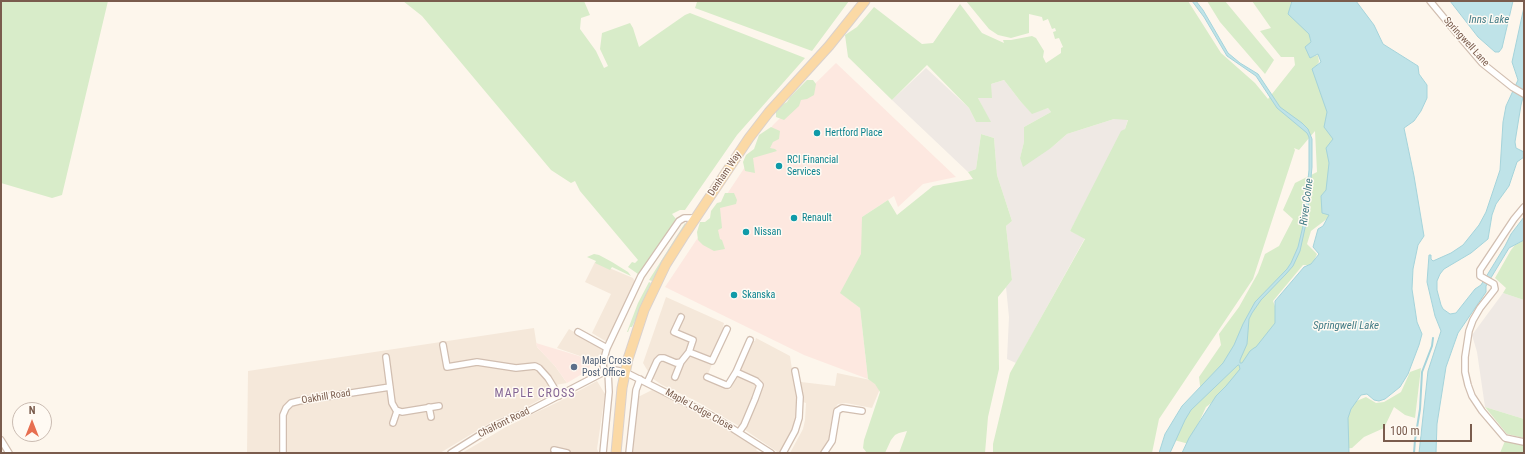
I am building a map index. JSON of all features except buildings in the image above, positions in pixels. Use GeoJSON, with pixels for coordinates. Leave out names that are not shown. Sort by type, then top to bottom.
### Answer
{"type":"FeatureCollection","features":[{"type":"Feature","properties":{"kind":"main road","name":"Denham Way"},"geometry":{"type":"LineString","coordinates":[[616,453],[625,372],[644,310],[676,247],[749,138],[765,117],[829,46],[865,1]]}},
{"type":"Feature","properties":{"kind":"street","name":"Springwell Lane"},"geometry":{"type":"LineString","coordinates":[[1430,1],[1478,58],[1512,87],[1524,94]]}},
{"type":"Feature","properties":{"kind":"street"},"geometry":{"type":"LineString","coordinates":[[1524,207],[1514,219],[1479,272],[1480,276],[1495,285],[1495,289],[1480,308],[1473,320],[1465,357],[1465,372],[1472,396],[1482,411],[1505,438],[1524,442]]}},
{"type":"Feature","properties":{"kind":"street"},"geometry":{"type":"LineString","coordinates":[[603,453],[610,392],[603,362],[608,348],[641,276],[655,254],[680,221],[684,218],[695,218]]}},
{"type":"Feature","properties":{"kind":"street"},"geometry":{"type":"LineString","coordinates":[[675,377],[681,362],[689,352],[693,340],[674,332],[681,317]]}},
{"type":"Feature","properties":{"kind":"street"},"geometry":{"type":"LineString","coordinates":[[689,352],[712,361],[727,329]]}},
{"type":"Feature","properties":{"kind":"street"},"geometry":{"type":"LineString","coordinates":[[578,332],[608,348]]}},
{"type":"Feature","properties":{"kind":"street"},"geometry":{"type":"LineString","coordinates":[[708,377],[726,386],[731,383],[750,340]]}},
{"type":"Feature","properties":{"kind":"street"},"geometry":{"type":"LineString","coordinates":[[443,345],[446,367],[477,362],[516,368],[535,366],[539,368],[548,378],[559,396]]}},
{"type":"Feature","properties":{"kind":"street"},"geometry":{"type":"LineString","coordinates":[[386,357],[392,403],[397,411],[402,412],[439,406]]}},
{"type":"Feature","properties":{"kind":"street"},"geometry":{"type":"LineString","coordinates":[[647,383],[657,361],[660,358],[676,363],[681,362]]}},
{"type":"Feature","properties":{"kind":"street"},"geometry":{"type":"LineString","coordinates":[[606,372],[615,370],[625,372]]}},
{"type":"Feature","properties":{"kind":"street"},"geometry":{"type":"LineString","coordinates":[[783,453],[795,431],[799,418],[800,397],[795,371]]}},
{"type":"Feature","properties":{"kind":"street","name":"Chalfont Road"},"geometry":{"type":"LineString","coordinates":[[451,453],[494,426],[559,396],[606,372]]}},
{"type":"Feature","properties":{"kind":"street","name":"Maple Lodge Close"},"geometry":{"type":"LineString","coordinates":[[625,372],[716,418],[771,453]]}},
{"type":"Feature","properties":{"kind":"street"},"geometry":{"type":"LineString","coordinates":[[736,372],[756,381],[760,385],[739,432]]}},
{"type":"Feature","properties":{"kind":"street"},"geometry":{"type":"LineString","coordinates":[[629,453],[636,390],[640,380]]}},
{"type":"Feature","properties":{"kind":"street","name":"Oakhill Road"},"geometry":{"type":"LineString","coordinates":[[283,453],[284,415],[291,403],[390,387]]}},
{"type":"Feature","properties":{"kind":"street"},"geometry":{"type":"LineString","coordinates":[[429,407],[431,417]]}},
{"type":"Feature","properties":{"kind":"street"},"geometry":{"type":"LineString","coordinates":[[824,453],[833,437],[837,411],[842,408],[862,411]]}},
{"type":"Feature","properties":{"kind":"street"},"geometry":{"type":"LineString","coordinates":[[393,423],[397,411]]}},
{"type":"Feature","properties":{"kind":"street"},"geometry":{"type":"LineString","coordinates":[[1,440],[9,453]]}},
{"type":"Feature","properties":{"kind":"street"},"geometry":{"type":"LineString","coordinates":[[554,450],[567,453]]}},
{"type":"Feature","properties":{"kind":"shaded area"},"geometry":{"type":"Polygon","coordinates":[[[836,63],[956,177],[923,184],[898,207],[894,196],[862,217],[862,254],[841,293],[860,308],[868,379],[804,355],[665,287],[773,125],[836,63]]]}},
{"type":"Feature","properties":{"kind":"shaded area"},"geometry":{"type":"Polygon","coordinates":[[[926,68],[969,108],[976,122],[990,122],[978,98],[991,84],[1004,80],[1021,102],[1032,113],[1048,108],[1051,112],[1024,127],[1024,142],[1020,158],[1051,148],[1067,134],[1114,119],[1128,119],[1125,129],[1070,231],[1085,238],[1016,363],[1007,359],[1009,317],[1006,287],[1012,280],[1006,226],[1012,221],[997,175],[994,138],[981,134],[976,169],[968,172],[892,100],[926,68]]]}},
{"type":"Feature","properties":{"kind":"shaded area"},"geometry":{"type":"Polygon","coordinates":[[[595,262],[633,278],[635,282],[607,342],[592,333],[611,294],[585,282],[595,262]]]}},
{"type":"Feature","properties":{"kind":"shaded area"},"geometry":{"type":"Polygon","coordinates":[[[1503,293],[1524,300],[1524,419],[1485,407],[1477,352],[1472,335],[1503,293]]]}},
{"type":"Feature","properties":{"kind":"shaded area"},"geometry":{"type":"Polygon","coordinates":[[[666,297],[724,323],[724,328],[709,363],[712,364],[706,379],[730,390],[753,341],[755,341],[756,338],[790,356],[797,403],[796,418],[791,432],[779,453],[745,430],[748,423],[742,421],[739,426],[696,401],[662,385],[652,378],[643,363],[666,297]]]}},
{"type":"Feature","properties":{"kind":"shaded area"},"geometry":{"type":"Polygon","coordinates":[[[534,328],[537,347],[555,366],[567,383],[549,386],[547,396],[517,412],[495,420],[440,453],[247,453],[248,371],[534,328]]]}},
{"type":"Feature","properties":{"kind":"shaded area"},"geometry":{"type":"Polygon","coordinates":[[[569,329],[602,348],[603,351],[596,363],[592,363],[583,357],[557,348],[569,329]]]}},
{"type":"Feature","properties":{"kind":"shaded area"},"geometry":{"type":"Polygon","coordinates":[[[536,343],[579,356],[592,363],[587,371],[567,383],[555,366],[537,347],[536,343]]]}},
{"type":"Feature","properties":{"kind":"shaded area"},"geometry":{"type":"Polygon","coordinates":[[[837,373],[875,381],[880,389],[872,408],[846,403],[838,404],[833,410],[829,439],[821,453],[790,453],[803,429],[805,420],[806,403],[803,402],[801,382],[835,386],[837,373]]]}},
{"type":"Feature","properties":{"kind":"shaded area"},"geometry":{"type":"Polygon","coordinates":[[[597,381],[605,394],[597,449],[599,453],[462,453],[506,427],[597,381]]]}},
{"type":"Feature","properties":{"kind":"shaded area"},"geometry":{"type":"Polygon","coordinates":[[[652,390],[688,406],[758,447],[756,450],[761,453],[632,453],[638,397],[652,390]]]}},
{"type":"Feature","properties":{"kind":"green space"},"geometry":{"type":"Polygon","coordinates":[[[1,1],[108,1],[62,195],[52,198],[1,183],[1,1]]]}},
{"type":"Feature","properties":{"kind":"green space"},"geometry":{"type":"Polygon","coordinates":[[[403,1],[584,1],[590,15],[581,18],[580,29],[596,51],[604,68],[608,66],[600,49],[602,33],[630,23],[639,47],[690,13],[805,58],[737,135],[685,210],[680,210],[672,214],[676,219],[675,222],[638,274],[628,267],[632,262],[635,263],[638,260],[580,191],[575,181],[571,183],[551,170],[422,16],[403,1]]]}},
{"type":"Feature","properties":{"kind":"green space"},"geometry":{"type":"Polygon","coordinates":[[[696,1],[849,1],[812,51],[695,8],[696,1]]]}},
{"type":"Feature","properties":{"kind":"green space"},"geometry":{"type":"Polygon","coordinates":[[[966,1],[1188,1],[1221,53],[1255,83],[1268,99],[1295,65],[1294,57],[1281,57],[1260,31],[1271,28],[1252,1],[1291,1],[1290,14],[1310,33],[1312,57],[1318,55],[1319,62],[1313,70],[1320,83],[1335,139],[1330,163],[1332,215],[1311,231],[1307,244],[1317,254],[1312,265],[1303,265],[1273,301],[1280,319],[1237,384],[1206,407],[1189,444],[1174,440],[1186,413],[1201,394],[1199,377],[1221,345],[1219,334],[1239,307],[1258,273],[1265,254],[1279,246],[1293,219],[1283,210],[1295,183],[1317,172],[1315,131],[1299,150],[1294,148],[1295,150],[1253,279],[1159,419],[1152,453],[993,453],[993,444],[1010,373],[1085,239],[1070,231],[1121,131],[1125,129],[1128,120],[1114,119],[1067,134],[1051,148],[1023,167],[1020,158],[1024,142],[1024,127],[1051,112],[1048,108],[1032,114],[1004,80],[991,84],[992,98],[978,98],[991,122],[976,122],[969,108],[927,65],[892,100],[848,57],[845,35],[857,27],[874,7],[922,44],[933,43],[960,4],[982,33],[1004,43],[1003,40],[1032,36],[1036,38],[1044,51],[1043,57],[1046,63],[1061,53],[1061,48],[1063,47],[1059,38],[1055,39],[1053,32],[1056,31],[1055,28],[1052,29],[1048,19],[1043,21],[1042,17],[1029,14],[1029,33],[1011,38],[998,35],[989,29],[966,1]]]}},
{"type":"Feature","properties":{"kind":"green space"},"geometry":{"type":"Polygon","coordinates":[[[1207,1],[1225,1],[1274,60],[1265,74],[1220,22],[1207,1]]]}},
{"type":"Feature","properties":{"kind":"green space"},"geometry":{"type":"Polygon","coordinates":[[[807,80],[813,80],[816,84],[814,95],[807,99],[801,100],[799,106],[784,120],[776,117],[776,108],[787,102],[807,80]]]}},
{"type":"Feature","properties":{"kind":"green space"},"geometry":{"type":"Polygon","coordinates":[[[771,127],[780,131],[779,139],[773,142],[770,148],[777,151],[753,158],[755,173],[745,171],[743,162],[746,155],[754,149],[759,135],[771,127]]]}},
{"type":"Feature","properties":{"kind":"green space"},"geometry":{"type":"Polygon","coordinates":[[[981,134],[994,138],[997,175],[1012,221],[1006,226],[1012,280],[998,297],[999,369],[988,417],[985,453],[899,453],[907,431],[895,435],[885,453],[867,453],[863,448],[864,440],[880,392],[875,384],[868,379],[860,308],[840,293],[861,254],[862,217],[888,200],[897,215],[933,186],[973,179],[968,172],[976,169],[981,134]]]}},
{"type":"Feature","properties":{"kind":"green space"},"geometry":{"type":"Polygon","coordinates":[[[725,193],[734,193],[737,200],[736,204],[720,208],[722,228],[718,230],[720,239],[722,240],[725,249],[714,251],[703,245],[698,240],[697,232],[700,222],[705,222],[710,218],[711,211],[717,203],[721,202],[725,193]]]}},
{"type":"Feature","properties":{"kind":"green space"},"geometry":{"type":"Polygon","coordinates":[[[685,223],[686,225],[652,281],[649,280],[685,223]]]}},
{"type":"Feature","properties":{"kind":"green space"},"geometry":{"type":"Polygon","coordinates":[[[1524,240],[1524,300],[1503,293],[1506,288],[1495,278],[1511,250],[1515,245],[1524,240]]]}},
{"type":"Feature","properties":{"kind":"green space"},"geometry":{"type":"Polygon","coordinates":[[[594,254],[612,262],[628,272],[631,276],[612,267],[610,270],[595,263],[596,261],[587,257],[594,254]]]}},
{"type":"Feature","properties":{"kind":"green space"},"geometry":{"type":"Polygon","coordinates":[[[649,282],[651,283],[638,314],[632,327],[630,327],[627,332],[638,303],[649,282]]]}},
{"type":"Feature","properties":{"kind":"green space"},"geometry":{"type":"Polygon","coordinates":[[[1421,368],[1415,418],[1405,415],[1394,407],[1384,428],[1364,437],[1352,448],[1342,449],[1347,405],[1366,397],[1376,403],[1384,402],[1401,392],[1410,372],[1421,368]]]}},
{"type":"Feature","properties":{"kind":"green space"},"geometry":{"type":"Polygon","coordinates":[[[1485,407],[1524,419],[1524,438],[1507,434],[1485,407]]]}},
{"type":"Feature","properties":{"kind":"green space"},"geometry":{"type":"Polygon","coordinates":[[[1507,436],[1524,440],[1524,453],[1500,453],[1507,436]]]}},
{"type":"Feature","properties":{"kind":"water","name":"Springwell Lake"},"geometry":{"type":"Polygon","coordinates":[[[1192,1],[1196,1],[1203,10],[1228,53],[1240,63],[1258,74],[1280,107],[1308,129],[1312,139],[1312,167],[1307,219],[1300,251],[1293,266],[1261,300],[1252,313],[1249,319],[1247,344],[1240,363],[1242,363],[1250,351],[1256,347],[1275,323],[1275,301],[1304,267],[1311,264],[1319,254],[1313,247],[1318,229],[1323,226],[1329,215],[1322,213],[1321,196],[1326,190],[1329,163],[1326,148],[1333,139],[1324,127],[1327,112],[1312,69],[1321,62],[1318,54],[1310,58],[1305,47],[1311,42],[1309,34],[1288,14],[1292,1],[1356,1],[1374,25],[1383,44],[1418,66],[1419,74],[1427,85],[1427,98],[1421,111],[1414,121],[1404,128],[1424,236],[1418,245],[1413,269],[1412,289],[1417,322],[1422,334],[1408,374],[1400,387],[1385,399],[1379,401],[1374,400],[1367,394],[1361,395],[1351,409],[1348,418],[1349,453],[1182,453],[1189,438],[1216,396],[1240,369],[1238,365],[1191,410],[1170,453],[1159,453],[1165,434],[1182,406],[1223,363],[1234,345],[1255,302],[1291,263],[1298,247],[1303,226],[1309,170],[1309,137],[1307,133],[1277,108],[1256,76],[1227,56],[1204,17],[1192,1]]]}},
{"type":"Feature","properties":{"kind":"water","name":"Inns Lake"},"geometry":{"type":"Polygon","coordinates":[[[1450,1],[1513,1],[1502,48],[1499,52],[1495,52],[1478,37],[1450,1]]]}},
{"type":"Feature","properties":{"kind":"water"},"geometry":{"type":"Polygon","coordinates":[[[1524,7],[1524,93],[1515,142],[1516,148],[1524,152],[1524,157],[1517,162],[1509,186],[1496,204],[1492,215],[1488,239],[1471,253],[1444,269],[1440,274],[1437,281],[1437,290],[1443,309],[1450,314],[1456,313],[1475,289],[1481,285],[1511,234],[1524,217],[1524,240],[1509,248],[1486,286],[1486,292],[1458,333],[1446,367],[1437,424],[1436,453],[1419,453],[1428,371],[1441,331],[1435,316],[1427,282],[1429,255],[1431,255],[1431,259],[1433,261],[1451,253],[1463,245],[1479,225],[1486,212],[1500,170],[1503,122],[1506,106],[1518,80],[1512,62],[1524,7]]]}},
{"type":"Feature","properties":{"kind":"waterway"},"geometry":{"type":"LineString","coordinates":[[1414,453],[1420,409],[1422,372],[1432,346],[1433,338]]}},
{"type":"Feature","properties":{"kind":"place","name":"Hertford Place"},"geometry":{"type":"Point","coordinates":[817,133]}},
{"type":"Feature","properties":{"kind":"place","name":"RCI Financial Services"},"geometry":{"type":"Point","coordinates":[779,166]}},
{"type":"Feature","properties":{"kind":"place","name":"Renault"},"geometry":{"type":"Point","coordinates":[794,218]}},
{"type":"Feature","properties":{"kind":"place","name":"Nissan"},"geometry":{"type":"Point","coordinates":[746,232]}},
{"type":"Feature","properties":{"kind":"place","name":"Skanska"},"geometry":{"type":"Point","coordinates":[734,295]}},
{"type":"Feature","properties":{"kind":"place","name":"Maple Cross Post Office"},"geometry":{"type":"Point","coordinates":[574,367]}},
{"type":"Feature","properties":{"kind":"district","name":"MAPLE CROSS"},"geometry":{"type":"Point","coordinates":[535,394]}},
{"type":"Feature","properties":{"kind":"water label","name":"River Colne"},"geometry":{"type":"Point","coordinates":[1307,202]}}]}
